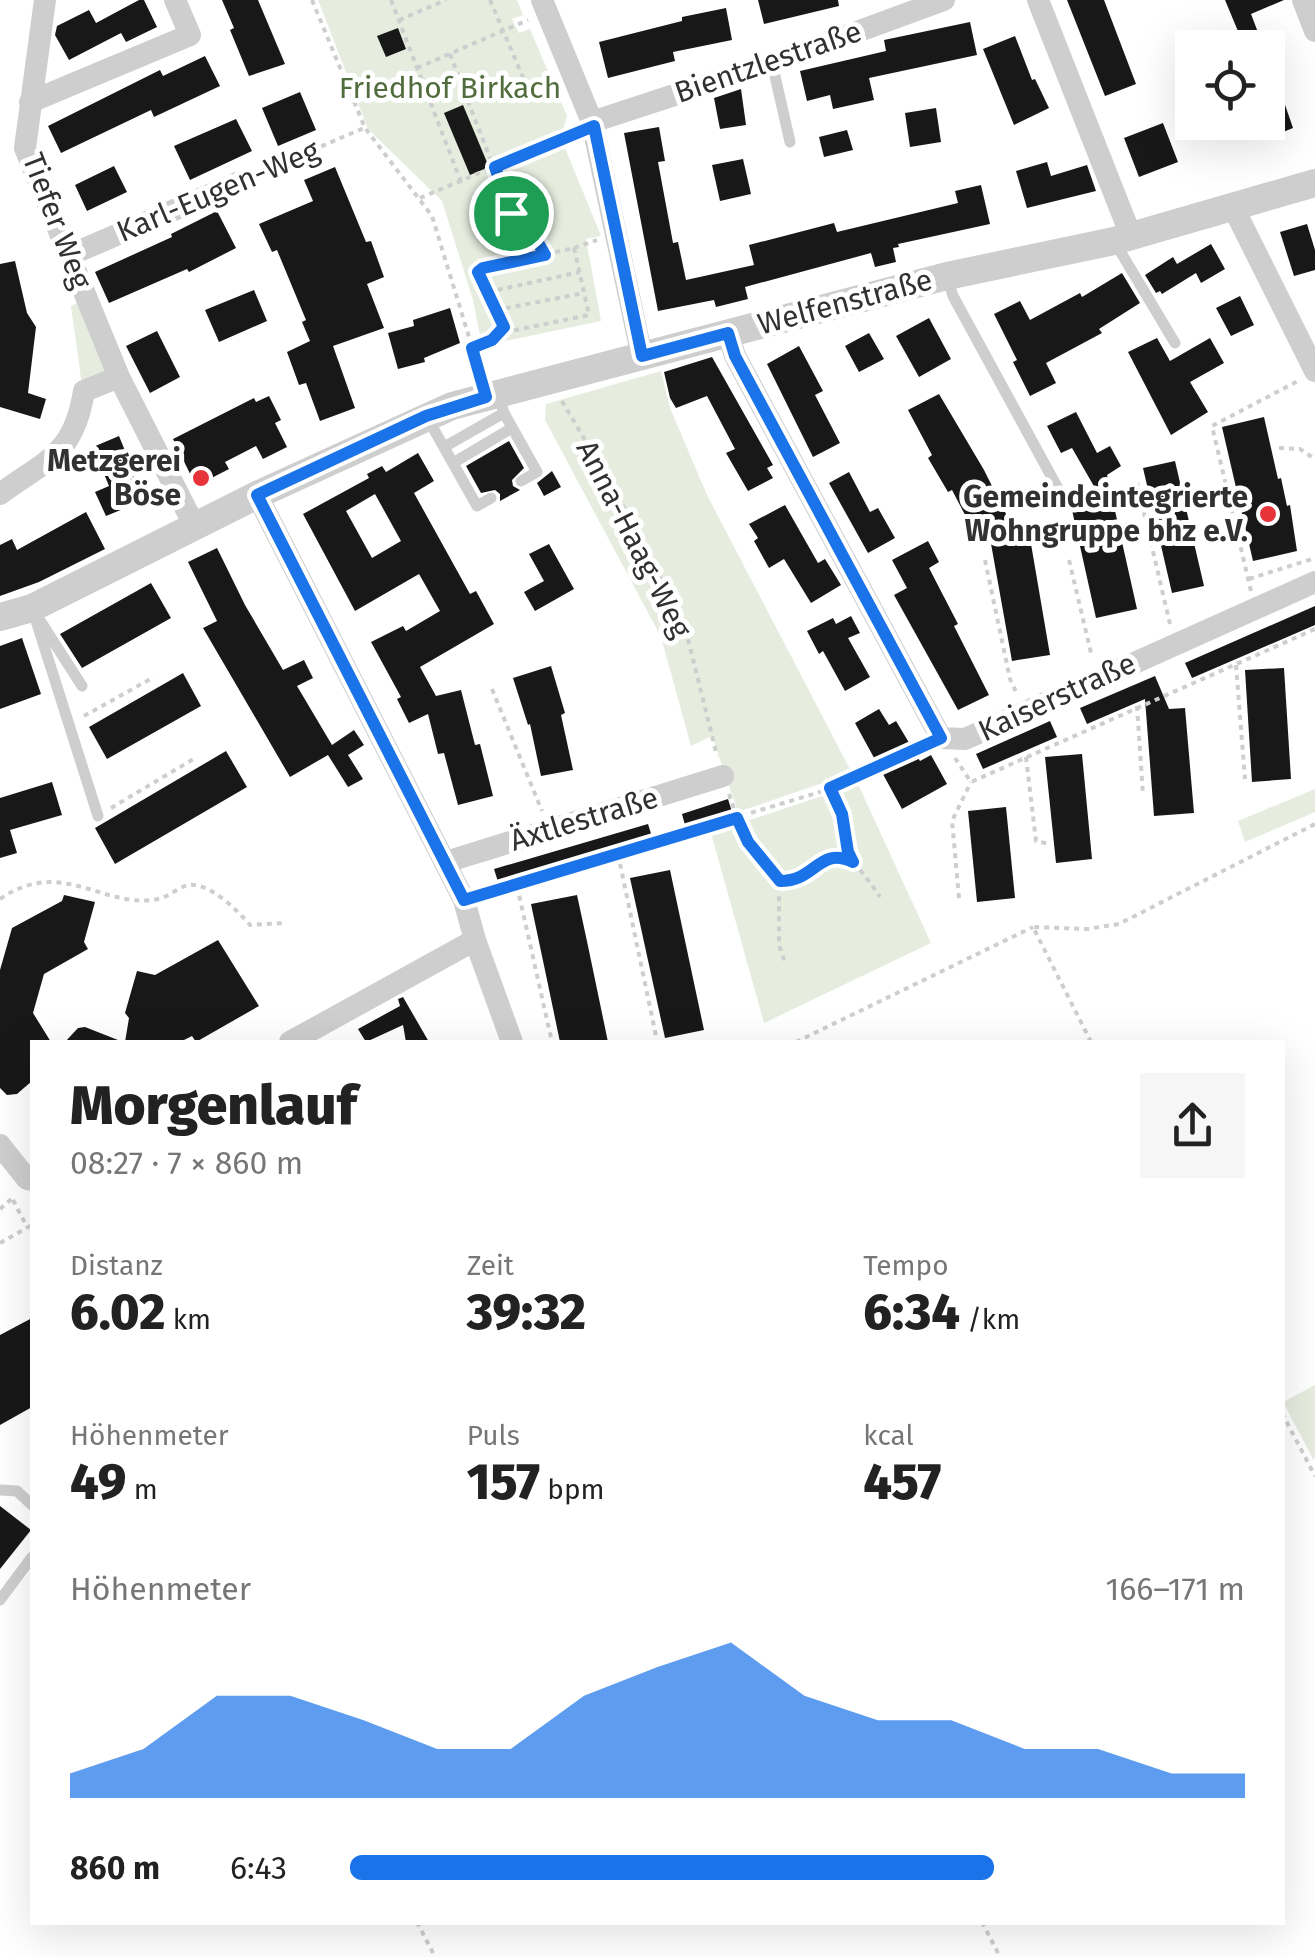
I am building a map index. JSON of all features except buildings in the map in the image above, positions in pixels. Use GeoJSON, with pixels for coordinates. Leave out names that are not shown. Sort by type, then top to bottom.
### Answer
{"type":"FeatureCollection","features":[{"type":"Feature","properties":{"kind":"street","name":"Tiefer Weg"},"geometry":{"type":"LineString","coordinates":[[45,0],[26,148],[118,377],[195,527]]}},
{"type":"Feature","properties":{"kind":"street"},"geometry":{"type":"LineString","coordinates":[[30,102],[190,36],[175,0]]}},
{"type":"Feature","properties":{"kind":"street","name":"Bientzlestraße"},"geometry":{"type":"LineString","coordinates":[[593,124],[944,0]]}},
{"type":"Feature","properties":{"kind":"street"},"geometry":{"type":"LineString","coordinates":[[1038,0],[1123,238]]}},
{"type":"Feature","properties":{"kind":"street"},"geometry":{"type":"LineString","coordinates":[[1303,0],[1315,31]]}},
{"type":"Feature","properties":{"kind":"street"},"geometry":{"type":"LineString","coordinates":[[545,6],[593,124],[642,356]]}},
{"type":"Feature","properties":{"kind":"street","name":"Karl-Eugen-Weg"},"geometry":{"type":"LineString","coordinates":[[70,254],[239,182]]}},
{"type":"Feature","properties":{"kind":"street","name":"Welfenstraße"},"geometry":{"type":"LineString","coordinates":[[0,617],[32,608],[257,495],[426,416],[496,401],[550,381],[947,276],[1123,238],[1315,183]]}},
{"type":"Feature","properties":{"kind":"street"},"geometry":{"type":"LineString","coordinates":[[1233,207],[1315,372]]}},
{"type":"Feature","properties":{"kind":"street","name":"Kaiserstraße"},"geometry":{"type":"LineString","coordinates":[[728,333],[735,356],[941,738],[965,739],[1315,582]]}},
{"type":"Feature","properties":{"kind":"street"},"geometry":{"type":"LineString","coordinates":[[0,494],[62,449],[74,434],[84,391],[118,377]]}},
{"type":"Feature","properties":{"kind":"street"},"geometry":{"type":"LineString","coordinates":[[257,495],[464,900],[474,940],[511,1040]]}},
{"type":"Feature","properties":{"kind":"street","name":"Äxtlestraße"},"geometry":{"type":"LineString","coordinates":[[446,862],[722,776]]}},
{"type":"Feature","properties":{"kind":"street"},"geometry":{"type":"LineString","coordinates":[[294,1040],[474,940]]}},
{"type":"Feature","properties":{"kind":"street"},"geometry":{"type":"LineString","coordinates":[[0,1145],[30,1182]]}},
{"type":"Feature","properties":{"kind":"lane"},"geometry":{"type":"LineString","coordinates":[[772,63],[790,142]]}},
{"type":"Feature","properties":{"kind":"lane"},"geometry":{"type":"LineString","coordinates":[[1123,238],[1174,343]]}},
{"type":"Feature","properties":{"kind":"lane"},"geometry":{"type":"LineString","coordinates":[[947,276],[953,296],[1062,496]]}},
{"type":"Feature","properties":{"kind":"lane"},"geometry":{"type":"LineString","coordinates":[[444,447],[496,401],[537,472],[520,481]]}},
{"type":"Feature","properties":{"kind":"lane"},"geometry":{"type":"LineString","coordinates":[[426,416],[477,506],[491,498]]}},
{"type":"Feature","properties":{"kind":"lane"},"geometry":{"type":"LineString","coordinates":[[453,464],[512,428]]}},
{"type":"Feature","properties":{"kind":"lane"},"geometry":{"type":"LineString","coordinates":[[32,608],[82,686]]}},
{"type":"Feature","properties":{"kind":"lane"},"geometry":{"type":"LineString","coordinates":[[32,608],[98,816]]}},
{"type":"Feature","properties":{"kind":"lane"},"geometry":{"type":"LineString","coordinates":[[0,1490],[17,1491],[30,1503]]}},
{"type":"Feature","properties":{"kind":"lane"},"geometry":{"type":"LineString","coordinates":[[0,1600],[30,1560]]}},
{"type":"Feature","properties":{"kind":"path"},"geometry":{"type":"LineString","coordinates":[[312,0],[366,128],[432,216],[472,348],[496,401]]}},
{"type":"Feature","properties":{"kind":"path"},"geometry":{"type":"LineString","coordinates":[[391,0],[461,182]]}},
{"type":"Feature","properties":{"kind":"path"},"geometry":{"type":"LineString","coordinates":[[399,20],[446,0]]}},
{"type":"Feature","properties":{"kind":"path"},"geometry":{"type":"LineString","coordinates":[[490,0],[525,82]]}},
{"type":"Feature","properties":{"kind":"path"},"geometry":{"type":"LineString","coordinates":[[418,68],[503,31],[545,6]]}},
{"type":"Feature","properties":{"kind":"path"},"geometry":{"type":"LineString","coordinates":[[450,54],[511,213],[520,211],[545,255]]}},
{"type":"Feature","properties":{"kind":"path"},"geometry":{"type":"LineString","coordinates":[[420,198],[593,124]]}},
{"type":"Feature","properties":{"kind":"path","name":"Karl-Eugen-Weg"},"geometry":{"type":"LineString","coordinates":[[239,182],[366,128]]}},
{"type":"Feature","properties":{"kind":"path"},"geometry":{"type":"LineString","coordinates":[[574,248],[580,272],[589,314],[506,332],[478,272],[574,248]]}},
{"type":"Feature","properties":{"kind":"path"},"geometry":{"type":"LineString","coordinates":[[488,292],[580,272]]}},
{"type":"Feature","properties":{"kind":"path"},"geometry":{"type":"LineString","coordinates":[[496,310],[584,293]]}},
{"type":"Feature","properties":{"kind":"path"},"geometry":{"type":"LineString","coordinates":[[472,348],[492,340],[504,327]]}},
{"type":"Feature","properties":{"kind":"path"},"geometry":{"type":"LineString","coordinates":[[1255,607],[1212,426],[1315,372]]}},
{"type":"Feature","properties":{"kind":"path","name":"Anna-Haag-Weg"},"geometry":{"type":"LineString","coordinates":[[550,381],[619,498],[685,626],[722,776],[737,818],[748,842],[780,881]]}},
{"type":"Feature","properties":{"kind":"path"},"geometry":{"type":"LineString","coordinates":[[1279,448],[1300,450],[1315,460]]}},
{"type":"Feature","properties":{"kind":"path"},"geometry":{"type":"LineString","coordinates":[[1136,483],[1175,643]]}},
{"type":"Feature","properties":{"kind":"path"},"geometry":{"type":"LineString","coordinates":[[1249,580],[1315,558]]}},
{"type":"Feature","properties":{"kind":"path"},"geometry":{"type":"LineString","coordinates":[[986,560],[1010,679],[1025,711]]}},
{"type":"Feature","properties":{"kind":"path"},"geometry":{"type":"LineString","coordinates":[[1069,560],[1099,677]]}},
{"type":"Feature","properties":{"kind":"path"},"geometry":{"type":"LineString","coordinates":[[958,898],[952,822],[970,782],[1315,629]]}},
{"type":"Feature","properties":{"kind":"path"},"geometry":{"type":"LineString","coordinates":[[1236,663],[1246,780]]}},
{"type":"Feature","properties":{"kind":"path"},"geometry":{"type":"LineString","coordinates":[[70,724],[154,677]]}},
{"type":"Feature","properties":{"kind":"path"},"geometry":{"type":"LineString","coordinates":[[492,689],[550,830]]}},
{"type":"Feature","properties":{"kind":"path"},"geometry":{"type":"LineString","coordinates":[[1137,706],[1144,795]]}},
{"type":"Feature","properties":{"kind":"path"},"geometry":{"type":"LineString","coordinates":[[464,900],[830,788],[941,738],[970,782]]}},
{"type":"Feature","properties":{"kind":"path"},"geometry":{"type":"LineString","coordinates":[[98,816],[197,757]]}},
{"type":"Feature","properties":{"kind":"path"},"geometry":{"type":"LineString","coordinates":[[1026,757],[1036,842],[1050,844]]}},
{"type":"Feature","properties":{"kind":"path"},"geometry":{"type":"LineString","coordinates":[[830,788],[842,814],[848,852],[880,897]]}},
{"type":"Feature","properties":{"kind":"path"},"geometry":{"type":"LineString","coordinates":[[800,1040],[1033,927],[1070,929],[1119,924],[1315,824]]}},
{"type":"Feature","properties":{"kind":"path"},"geometry":{"type":"LineString","coordinates":[[618,854],[656,1036]]}},
{"type":"Feature","properties":{"kind":"path"},"geometry":{"type":"LineString","coordinates":[[784,960],[779,945],[780,881],[806,876],[828,858],[841,856],[853,862]]}},
{"type":"Feature","properties":{"kind":"path"},"geometry":{"type":"LineString","coordinates":[[0,899],[24,886],[54,882],[68,881],[123,898],[156,900],[197,884],[232,904],[250,925],[285,923]]}},
{"type":"Feature","properties":{"kind":"path"},"geometry":{"type":"LineString","coordinates":[[517,884],[552,1040]]}},
{"type":"Feature","properties":{"kind":"path"},"geometry":{"type":"LineString","coordinates":[[1033,927],[1090,1040]]}},
{"type":"Feature","properties":{"kind":"path"},"geometry":{"type":"LineString","coordinates":[[0,1242],[30,1226],[13,1200]]}},
{"type":"Feature","properties":{"kind":"path"},"geometry":{"type":"LineString","coordinates":[[1285,1419],[1315,1476]]}},
{"type":"Feature","properties":{"kind":"path"},"geometry":{"type":"LineString","coordinates":[[419,1925],[435,1957]]}},
{"type":"Feature","properties":{"kind":"path"},"geometry":{"type":"LineString","coordinates":[[984,1925],[1000,1957]]}},
{"type":"Feature","properties":{"kind":"green space","name":"Friedhof Birkach"},"geometry":{"type":"Polygon","coordinates":[[[318,0],[517,0],[523,15],[512,19],[519,33],[530,29],[567,116],[561,138],[601,236],[586,239],[601,321],[482,346],[473,300],[442,201],[368,129],[318,0]]]}},
{"type":"Feature","properties":{"kind":"green space"},"geometry":{"type":"Polygon","coordinates":[[[81,301],[110,374],[82,386],[71,306],[81,301]]]}},
{"type":"Feature","properties":{"kind":"green space"},"geometry":{"type":"Polygon","coordinates":[[[661,371],[670,408],[707,495],[852,773],[738,812],[712,736],[691,746],[661,637],[545,420],[546,404],[661,371]]]}},
{"type":"Feature","properties":{"kind":"green space"},"geometry":{"type":"Polygon","coordinates":[[[858,784],[931,943],[764,1023],[711,833],[858,784]]]}},
{"type":"Feature","properties":{"kind":"green space"},"geometry":{"type":"Polygon","coordinates":[[[1315,789],[1315,812],[1245,842],[1238,821],[1315,789]]]}},
{"type":"Feature","properties":{"kind":"green space"},"geometry":{"type":"Polygon","coordinates":[[[1315,1385],[1315,1458],[1285,1406],[1285,1401],[1315,1385]]]}},
{"type":"Feature","properties":{"kind":"place","name":"Metzgerei Böse"},"geometry":{"type":"Point","coordinates":[201,478]}},
{"type":"Feature","properties":{"kind":"place","name":"Gemeindeintegrierte Wohngruppe bhz e.V."},"geometry":{"type":"Point","coordinates":[1268,514]}},
{"type":"Feature","properties":{"kind":"route"},"geometry":{"type":"LineString","coordinates":[[594,126],[642,356],[728,333],[735,356],[941,738],[830,788],[842,814],[853,862],[841,856],[828,858],[806,876],[780,881],[748,842],[737,818],[464,900],[257,495],[426,416],[486,397],[472,348],[492,340],[504,327],[478,272],[545,255],[520,211],[511,213],[495,167],[594,126]]}}]}
